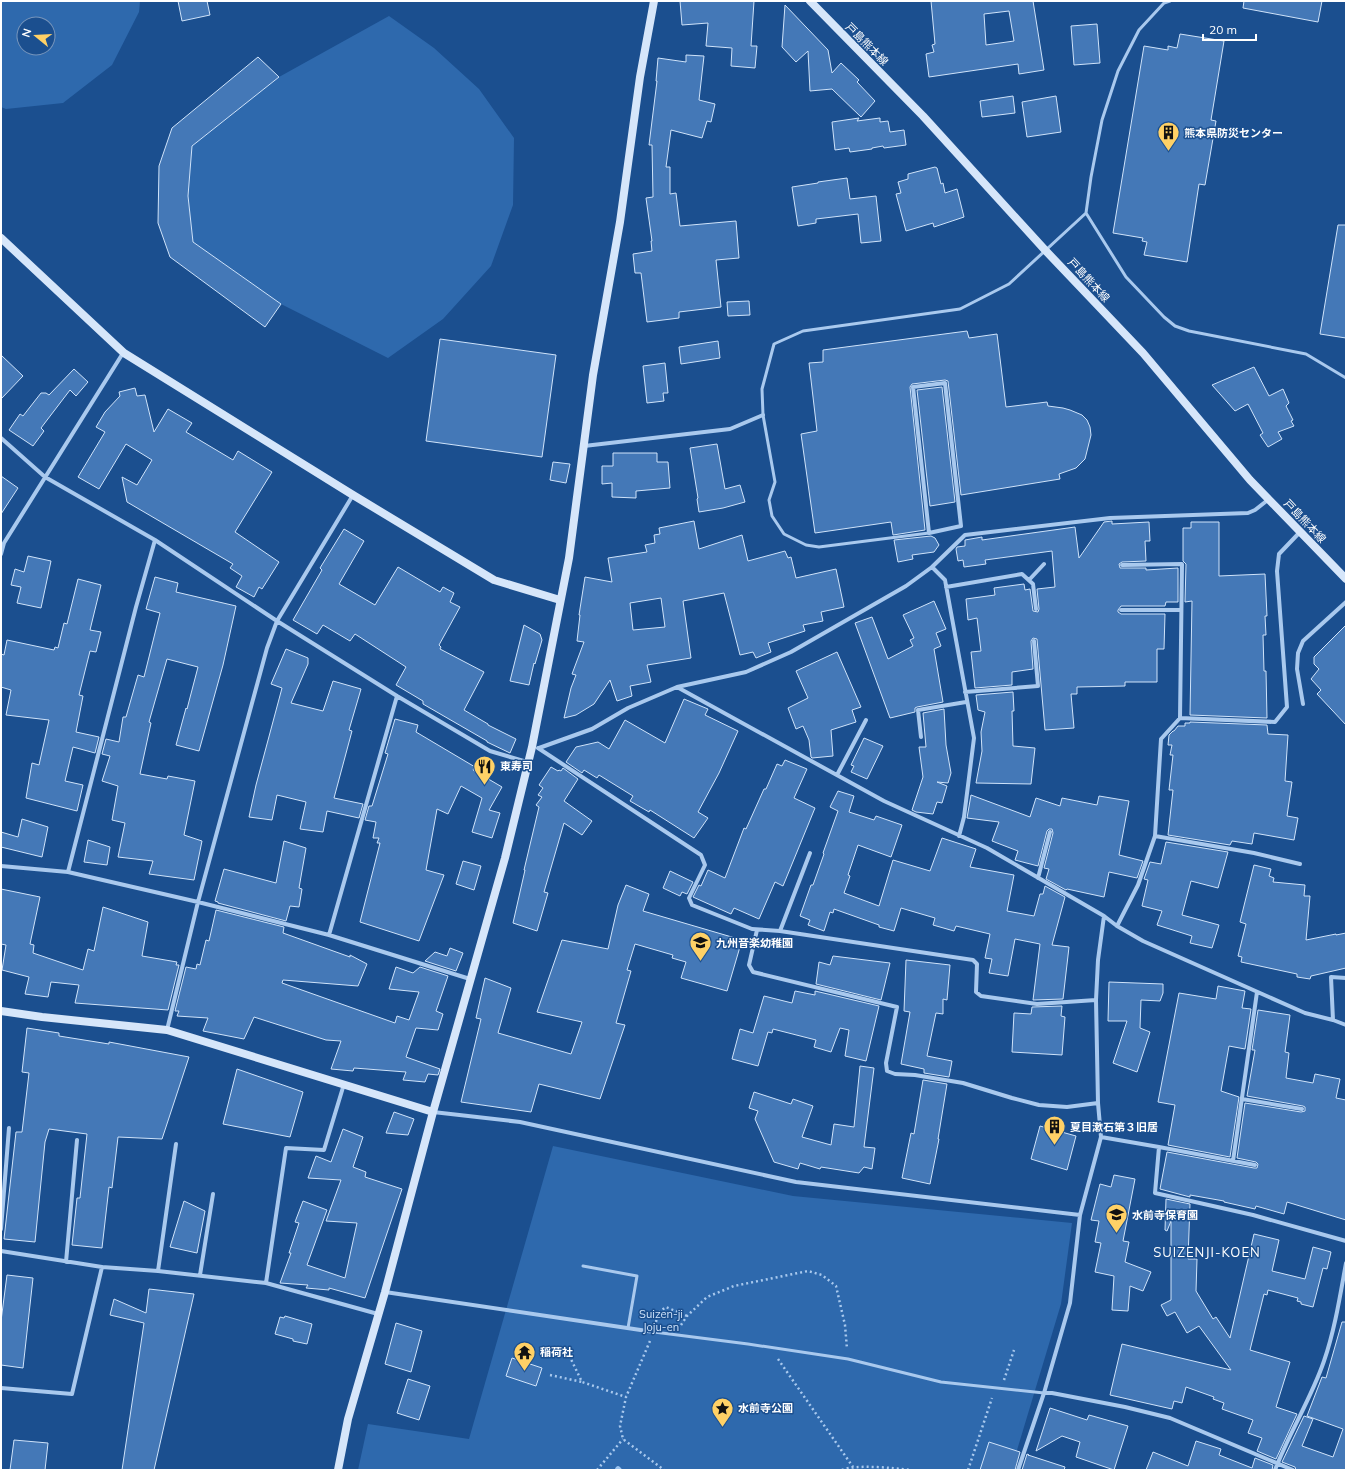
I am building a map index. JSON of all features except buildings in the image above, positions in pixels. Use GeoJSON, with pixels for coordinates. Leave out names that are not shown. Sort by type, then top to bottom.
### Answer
{"type":"FeatureCollection","features":[{"type":"Feature","properties":{"kind":"street"},"geometry":{"type":"LineString","coordinates":[[338,1470],[348,1420],[386,1292],[433,1112],[505,858],[527,762],[536,748],[560,600],[569,558],[593,375],[620,222],[640,77],[654,1]]}},
{"type":"Feature","properties":{"kind":"street","name":"戸島熊本線"},"geometry":{"type":"LineString","coordinates":[[810,1],[923,116],[1045,250],[1143,353],[1250,480],[1346,579]]}},
{"type":"Feature","properties":{"kind":"street"},"geometry":{"type":"LineString","coordinates":[[1,238],[124,352],[353,495],[494,580],[560,600]]}},
{"type":"Feature","properties":{"kind":"street"},"geometry":{"type":"LineString","coordinates":[[1,554],[2,543],[124,352]]}},
{"type":"Feature","properties":{"kind":"street"},"geometry":{"type":"LineString","coordinates":[[945,383],[961,526],[929,533],[913,387],[945,383]]}},
{"type":"Feature","properties":{"kind":"street"},"geometry":{"type":"LineString","coordinates":[[584,446],[730,429],[763,415]]}},
{"type":"Feature","properties":{"kind":"street"},"geometry":{"type":"LineString","coordinates":[[1,438],[45,477],[155,540],[277,621],[397,696],[490,750],[527,762]]}},
{"type":"Feature","properties":{"kind":"street"},"geometry":{"type":"LineString","coordinates":[[167,1030],[198,902],[267,648],[277,621],[353,495]]}},
{"type":"Feature","properties":{"kind":"street"},"geometry":{"type":"LineString","coordinates":[[536,748],[592,730],[628,708],[677,687],[746,672],[791,652],[906,586],[932,568],[966,535],[1110,518],[1248,513],[1255,510],[1269,499]]}},
{"type":"Feature","properties":{"kind":"street"},"geometry":{"type":"LineString","coordinates":[[1180,718],[1275,722],[1287,708],[1277,571],[1279,554],[1301,532]]}},
{"type":"Feature","properties":{"kind":"street"},"geometry":{"type":"LineString","coordinates":[[68,872],[134,615],[155,540]]}},
{"type":"Feature","properties":{"kind":"street"},"geometry":{"type":"LineString","coordinates":[[1029,580],[1044,564]]}},
{"type":"Feature","properties":{"kind":"street"},"geometry":{"type":"LineString","coordinates":[[1117,926],[1138,885],[1155,836],[1161,739],[1180,718],[1182,564],[1122,565]]}},
{"type":"Feature","properties":{"kind":"street"},"geometry":{"type":"LineString","coordinates":[[932,568],[945,580],[966,702],[974,738],[964,817],[959,836]]}},
{"type":"Feature","properties":{"kind":"street"},"geometry":{"type":"LineString","coordinates":[[946,587],[1022,574],[1033,584],[1036,609]]}},
{"type":"Feature","properties":{"kind":"street"},"geometry":{"type":"LineString","coordinates":[[1303,704],[1298,669],[1298,653],[1303,641],[1346,602]]}},
{"type":"Feature","properties":{"kind":"street"},"geometry":{"type":"LineString","coordinates":[[1121,610],[1181,610]]}},
{"type":"Feature","properties":{"kind":"street"},"geometry":{"type":"LineString","coordinates":[[965,692],[1038,686],[1034,641]]}},
{"type":"Feature","properties":{"kind":"street"},"geometry":{"type":"LineString","coordinates":[[677,687],[884,801],[987,848],[1104,916],[1143,942],[1305,1013],[1346,1025]]}},
{"type":"Feature","properties":{"kind":"street"},"geometry":{"type":"LineString","coordinates":[[329,935],[397,696]]}},
{"type":"Feature","properties":{"kind":"street"},"geometry":{"type":"LineString","coordinates":[[921,737],[918,710],[966,702]]}},
{"type":"Feature","properties":{"kind":"street"},"geometry":{"type":"LineString","coordinates":[[837,775],[866,720]]}},
{"type":"Feature","properties":{"kind":"street"},"geometry":{"type":"LineString","coordinates":[[536,748],[702,855],[705,865],[689,898],[692,904],[757,930],[780,931],[973,960],[977,964],[976,992],[981,996],[1036,1004],[1096,1000]]}},
{"type":"Feature","properties":{"kind":"street"},"geometry":{"type":"LineString","coordinates":[[1038,878],[1050,832]]}},
{"type":"Feature","properties":{"kind":"street"},"geometry":{"type":"LineString","coordinates":[[1155,836],[1254,853],[1300,864]]}},
{"type":"Feature","properties":{"kind":"street"},"geometry":{"type":"LineString","coordinates":[[780,931],[810,853]]}},
{"type":"Feature","properties":{"kind":"street"},"geometry":{"type":"LineString","coordinates":[[1,866],[68,872],[198,902],[329,935],[470,978]]}},
{"type":"Feature","properties":{"kind":"street"},"geometry":{"type":"LineString","coordinates":[[1018,1470],[1044,1393],[1070,1303],[1080,1215],[1101,1137],[1098,1103],[1096,1000],[1098,960],[1104,916]]}},
{"type":"Feature","properties":{"kind":"street"},"geometry":{"type":"LineString","coordinates":[[757,930],[749,966],[753,972],[897,1007],[886,1063],[887,1071],[895,1074],[915,1075],[963,1082],[1039,1105],[1067,1106],[1098,1103]]}},
{"type":"Feature","properties":{"kind":"street"},"geometry":{"type":"LineString","coordinates":[[1333,1020],[1332,976],[1346,978]]}},
{"type":"Feature","properties":{"kind":"street"},"geometry":{"type":"LineString","coordinates":[[1233,1161],[1257,992]]}},
{"type":"Feature","properties":{"kind":"street"},"geometry":{"type":"LineString","coordinates":[[1,1011],[42,1017],[167,1030],[433,1112],[520,1122],[796,1182],[1080,1215]]}},
{"type":"Feature","properties":{"kind":"street"},"geometry":{"type":"LineString","coordinates":[[266,1283],[286,1148],[324,1150],[344,1084]]}},
{"type":"Feature","properties":{"kind":"street"},"geometry":{"type":"LineString","coordinates":[[1242,1099],[1302,1109]]}},
{"type":"Feature","properties":{"kind":"street"},"geometry":{"type":"LineString","coordinates":[[1,1229],[9,1128]]}},
{"type":"Feature","properties":{"kind":"street"},"geometry":{"type":"LineString","coordinates":[[1101,1137],[1255,1165]]}},
{"type":"Feature","properties":{"kind":"street"},"geometry":{"type":"LineString","coordinates":[[66,1262],[77,1140]]}},
{"type":"Feature","properties":{"kind":"street"},"geometry":{"type":"LineString","coordinates":[[158,1271],[176,1144]]}},
{"type":"Feature","properties":{"kind":"street"},"geometry":{"type":"LineString","coordinates":[[1159,1147],[1155,1193],[1253,1214],[1346,1241]]}},
{"type":"Feature","properties":{"kind":"street"},"geometry":{"type":"LineString","coordinates":[[200,1275],[213,1194]]}},
{"type":"Feature","properties":{"kind":"street"},"geometry":{"type":"LineString","coordinates":[[1,1251],[102,1267],[200,1275],[266,1283],[379,1315]]}},
{"type":"Feature","properties":{"kind":"street"},"geometry":{"type":"LineString","coordinates":[[1275,1470],[1303,1412],[1324,1362],[1337,1315],[1346,1263]]}},
{"type":"Feature","properties":{"kind":"street"},"geometry":{"type":"LineString","coordinates":[[1,1388],[72,1394],[102,1267]]}},
{"type":"Feature","properties":{"kind":"street"},"geometry":{"type":"LineString","coordinates":[[386,1292],[654,1332]]}},
{"type":"Feature","properties":{"kind":"street"},"geometry":{"type":"LineString","coordinates":[[1044,1393],[1052,1393],[1125,1407],[1170,1418],[1293,1470]]}},
{"type":"Feature","properties":{"kind":"lane"},"geometry":{"type":"LineString","coordinates":[[1170,1],[1164,3],[1139,30],[1118,71],[1102,120],[1091,176],[1086,213],[1126,277],[1164,317],[1175,326],[1189,331],[1306,354],[1346,378]]}},
{"type":"Feature","properties":{"kind":"lane"},"geometry":{"type":"LineString","coordinates":[[929,533],[819,547],[806,545],[784,534],[772,516],[769,500],[775,482],[763,415],[762,389],[774,344],[803,330],[960,309],[1009,284],[1086,213]]}},
{"type":"Feature","properties":{"kind":"lane"},"geometry":{"type":"LineString","coordinates":[[583,1266],[637,1276],[628,1328]]}},
{"type":"Feature","properties":{"kind":"lane"},"geometry":{"type":"LineString","coordinates":[[654,1332],[848,1359],[941,1382],[1044,1393]]}},
{"type":"Feature","properties":{"kind":"path"},"geometry":{"type":"LineString","coordinates":[[675,1335],[688,1316],[707,1297],[734,1286],[808,1271],[822,1275],[836,1286],[845,1325],[848,1359]]}},
{"type":"Feature","properties":{"kind":"path"},"geometry":{"type":"LineString","coordinates":[[664,1470],[623,1439],[620,1426],[626,1397],[654,1332],[658,1313],[666,1307],[688,1316]]}},
{"type":"Feature","properties":{"kind":"path"},"geometry":{"type":"LineString","coordinates":[[770,1347],[853,1467]]}},
{"type":"Feature","properties":{"kind":"path"},"geometry":{"type":"LineString","coordinates":[[1002,1388],[1014,1350]]}},
{"type":"Feature","properties":{"kind":"path"},"geometry":{"type":"LineString","coordinates":[[567,1351],[582,1382]]}},
{"type":"Feature","properties":{"kind":"path"},"geometry":{"type":"LineString","coordinates":[[550,1375],[582,1382],[626,1397]]}},
{"type":"Feature","properties":{"kind":"path"},"geometry":{"type":"LineString","coordinates":[[968,1470],[996,1388]]}},
{"type":"Feature","properties":{"kind":"path"},"geometry":{"type":"LineString","coordinates":[[597,1470],[623,1439]]}},
{"type":"Feature","properties":{"kind":"path"},"geometry":{"type":"LineString","coordinates":[[842,1470],[853,1467],[910,1470]]}},
{"type":"Feature","properties":{"kind":"green space"},"geometry":{"type":"Polygon","coordinates":[[[1,1],[140,1],[139,12],[112,65],[63,103],[6,109],[1,107],[1,1]]]}},
{"type":"Feature","properties":{"kind":"green space"},"geometry":{"type":"Polygon","coordinates":[[[389,16],[434,48],[479,89],[514,138],[513,205],[491,266],[443,319],[388,358],[281,304],[193,242],[188,196],[192,146],[279,77],[389,16]]]}},
{"type":"Feature","properties":{"kind":"green space","name":"Suizen-ji Joju-en"},"geometry":{"type":"Polygon","coordinates":[[[553,1146],[793,1196],[1072,1223],[1061,1304],[1011,1470],[358,1470],[368,1424],[469,1439],[553,1146]]]}},
{"type":"Feature","properties":{"kind":"place","name":"熊本県防災センター"},"geometry":{"type":"Point","coordinates":[1168,152]}},
{"type":"Feature","properties":{"kind":"place","name":"東寿司"},"geometry":{"type":"Point","coordinates":[484,786]}},
{"type":"Feature","properties":{"kind":"place","name":"九州音楽幼稚園"},"geometry":{"type":"Point","coordinates":[701,962]}},
{"type":"Feature","properties":{"kind":"place","name":"夏目漱石第３旧居"},"geometry":{"type":"Point","coordinates":[1054,1146]}},
{"type":"Feature","properties":{"kind":"place","name":"水前寺保育園"},"geometry":{"type":"Point","coordinates":[1117,1234]}},
{"type":"Feature","properties":{"kind":"place","name":"稲荷社"},"geometry":{"type":"Point","coordinates":[524,1372]}},
{"type":"Feature","properties":{"kind":"place","name":"水前寺公園"},"geometry":{"type":"Point","coordinates":[723,1428]}},
{"type":"Feature","properties":{"kind":"district","name":"SUIZENJI-KOEN"},"geometry":{"type":"Point","coordinates":[1207,1252]}}]}
